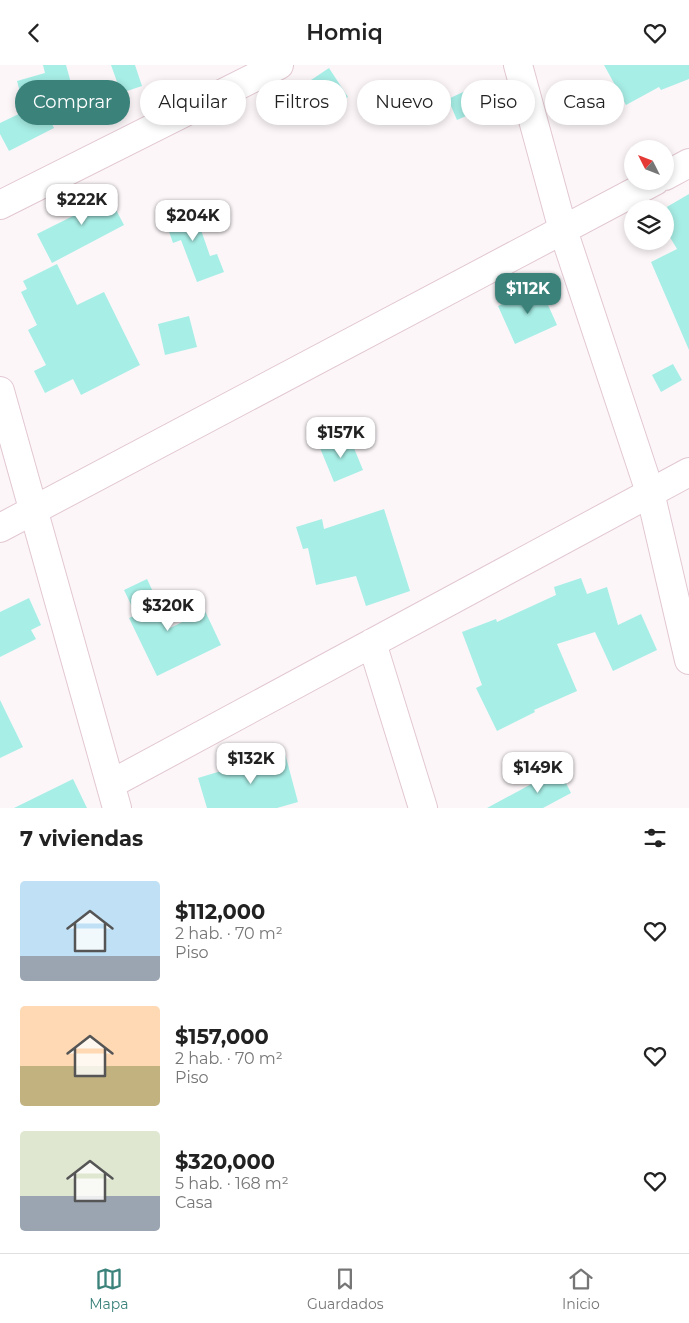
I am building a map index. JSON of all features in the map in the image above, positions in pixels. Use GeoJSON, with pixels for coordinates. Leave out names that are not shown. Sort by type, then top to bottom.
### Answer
{"type":"FeatureCollection","features":[{"type":"Feature","properties":{"kind":"street"},"geometry":{"type":"LineString","coordinates":[[0,205],[279,65]]}},
{"type":"Feature","properties":{"kind":"street"},"geometry":{"type":"LineString","coordinates":[[518,65],[563,230],[650,492],[689,660]]}},
{"type":"Feature","properties":{"kind":"street"},"geometry":{"type":"LineString","coordinates":[[674,171],[689,163]]}},
{"type":"Feature","properties":{"kind":"street"},"geometry":{"type":"LineString","coordinates":[[0,528],[638,190]]}},
{"type":"Feature","properties":{"kind":"street"},"geometry":{"type":"LineString","coordinates":[[0,391],[114,796],[372,643],[689,472]]}},
{"type":"Feature","properties":{"kind":"street"},"geometry":{"type":"LineString","coordinates":[[372,643],[423,808]]}},
{"type":"Feature","properties":{"kind":"building"},"geometry":{"type":"Polygon","coordinates":[[[43,65],[66,65],[70,80],[20,80],[45,73],[43,65]]]}},
{"type":"Feature","properties":{"kind":"building"},"geometry":{"type":"Polygon","coordinates":[[[111,65],[135,65],[140,87],[130,90],[130,80],[116,80],[111,65]]]}},
{"type":"Feature","properties":{"kind":"building"},"geometry":{"type":"Polygon","coordinates":[[[604,65],[689,65],[689,79],[661,90],[659,87],[626,105],[624,101],[624,80],[612,80],[604,65]]]}},
{"type":"Feature","properties":{"kind":"building"},"geometry":{"type":"Polygon","coordinates":[[[329,68],[337,80],[311,80],[329,68]]]}},
{"type":"Feature","properties":{"kind":"building"},"geometry":{"type":"Polygon","coordinates":[[[461,93],[461,118],[457,120],[451,106],[451,98],[461,93]]]}},
{"type":"Feature","properties":{"kind":"building"},"geometry":{"type":"Polygon","coordinates":[[[15,116],[15,125],[52,125],[54,128],[9,151],[0,134],[0,123],[15,116]]]}},
{"type":"Feature","properties":{"kind":"building"},"geometry":{"type":"Polygon","coordinates":[[[103,185],[124,225],[52,263],[37,234],[89,208],[82,196],[103,185]]]}},
{"type":"Feature","properties":{"kind":"building"},"geometry":{"type":"Polygon","coordinates":[[[689,194],[689,350],[651,262],[677,249],[674,244],[674,203],[689,194]]]}},
{"type":"Feature","properties":{"kind":"building"},"geometry":{"type":"Polygon","coordinates":[[[192,204],[210,256],[217,254],[224,272],[197,282],[181,240],[173,243],[163,214],[192,204]]]}},
{"type":"Feature","properties":{"kind":"building"},"geometry":{"type":"Polygon","coordinates":[[[57,264],[77,305],[104,292],[140,365],[81,395],[73,379],[45,393],[34,371],[46,365],[28,330],[37,325],[21,292],[27,289],[23,281],[57,264]]]}},
{"type":"Feature","properties":{"kind":"building"},"geometry":{"type":"Polygon","coordinates":[[[540,287],[557,325],[515,344],[498,306],[540,287]]]}},
{"type":"Feature","properties":{"kind":"building"},"geometry":{"type":"Polygon","coordinates":[[[189,316],[197,347],[165,355],[158,324],[189,316]]]}},
{"type":"Feature","properties":{"kind":"building"},"geometry":{"type":"Polygon","coordinates":[[[673,364],[682,380],[661,392],[652,375],[673,364]]]}},
{"type":"Feature","properties":{"kind":"building"},"geometry":{"type":"Polygon","coordinates":[[[349,436],[363,470],[334,482],[320,448],[349,436]]]}},
{"type":"Feature","properties":{"kind":"building"},"geometry":{"type":"Polygon","coordinates":[[[384,509],[410,591],[366,606],[356,576],[316,585],[308,548],[303,549],[296,527],[322,519],[324,529],[384,509]]]}},
{"type":"Feature","properties":{"kind":"building"},"geometry":{"type":"Polygon","coordinates":[[[581,578],[587,594],[607,587],[618,625],[641,614],[657,650],[613,671],[595,632],[557,644],[577,691],[534,710],[535,712],[497,731],[476,688],[482,685],[462,632],[496,619],[497,622],[556,595],[554,587],[581,578]]]}},
{"type":"Feature","properties":{"kind":"building"},"geometry":{"type":"Polygon","coordinates":[[[147,579],[170,628],[205,611],[221,645],[157,676],[129,618],[136,615],[124,590],[147,579]]]}},
{"type":"Feature","properties":{"kind":"building"},"geometry":{"type":"Polygon","coordinates":[[[29,598],[41,625],[31,630],[36,639],[0,657],[0,612],[29,598]]]}},
{"type":"Feature","properties":{"kind":"building"},"geometry":{"type":"Polygon","coordinates":[[[0,700],[23,747],[0,758],[0,700]]]}},
{"type":"Feature","properties":{"kind":"building"},"geometry":{"type":"Polygon","coordinates":[[[284,750],[298,802],[277,808],[207,808],[198,778],[284,750]]]}},
{"type":"Feature","properties":{"kind":"building"},"geometry":{"type":"Polygon","coordinates":[[[559,769],[571,793],[543,808],[487,808],[559,769]]]}},
{"type":"Feature","properties":{"kind":"building"},"geometry":{"type":"Polygon","coordinates":[[[73,779],[87,808],[14,808],[73,779]]]}}]}
